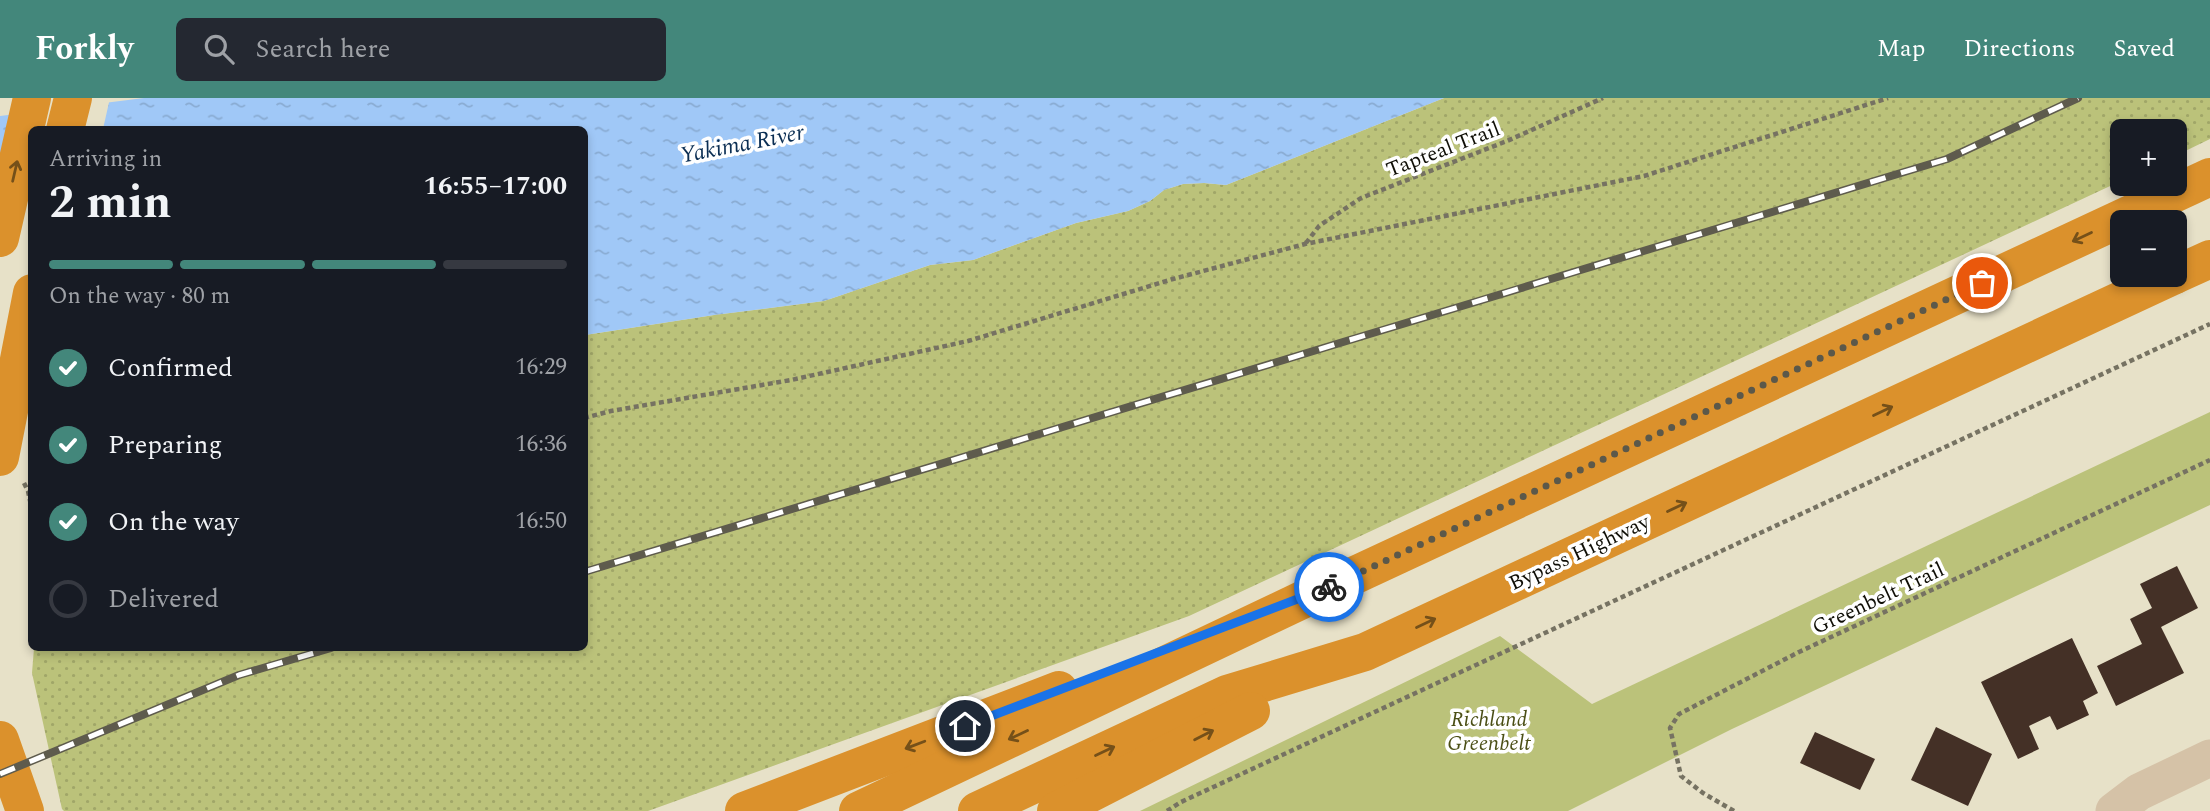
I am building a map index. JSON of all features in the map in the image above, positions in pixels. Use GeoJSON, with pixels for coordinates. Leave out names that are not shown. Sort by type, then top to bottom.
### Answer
{"type":"FeatureCollection","features":[{"type":"Feature","properties":{"kind":"highway"},"geometry":{"type":"LineString","coordinates":[[0,238],[32,98]]}},
{"type":"Feature","properties":{"kind":"highway"},"geometry":{"type":"LineString","coordinates":[[66,126],[73,98]]}},
{"type":"Feature","properties":{"kind":"highway"},"geometry":{"type":"LineString","coordinates":[[858,811],[1323,590],[2210,177]]}},
{"type":"Feature","properties":{"kind":"highway","name":"Bypass Highway"},"geometry":{"type":"LineString","coordinates":[[2187,269],[2210,258]]}},
{"type":"Feature","properties":{"kind":"highway","name":"Bypass Highway"},"geometry":{"type":"LineString","coordinates":[[977,811],[1227,694],[1364,652],[2149,287]]}},
{"type":"Feature","properties":{"kind":"highway"},"geometry":{"type":"LineString","coordinates":[[0,457],[28,314]]}},
{"type":"Feature","properties":{"kind":"highway"},"geometry":{"type":"LineString","coordinates":[[744,811],[1323,590]]}},
{"type":"Feature","properties":{"kind":"highway"},"geometry":{"type":"LineString","coordinates":[[1056,811],[1364,652]]}},
{"type":"Feature","properties":{"kind":"highway"},"geometry":{"type":"LineString","coordinates":[[0,740],[25,811]]}},
{"type":"Feature","properties":{"kind":"street"},"geometry":{"type":"LineString","coordinates":[[2114,811],[2139,792],[2210,758]]}},
{"type":"Feature","properties":{"kind":"path","name":"Tapteal Trail"},"geometry":{"type":"LineString","coordinates":[[1305,244],[1319,226],[1361,198],[1507,141],[1603,98]]}},
{"type":"Feature","properties":{"kind":"path"},"geometry":{"type":"LineString","coordinates":[[588,417],[791,380],[968,341],[1173,279],[1305,244],[1644,176],[1888,98]]}},
{"type":"Feature","properties":{"kind":"path"},"geometry":{"type":"LineString","coordinates":[[1167,811],[1181,802],[2210,324]]}},
{"type":"Feature","properties":{"kind":"path","name":"Greenbelt Trail"},"geometry":{"type":"LineString","coordinates":[[1734,811],[1681,776],[1670,727],[1679,714],[1812,646],[2210,460]]}},
{"type":"Feature","properties":{"kind":"green space"},"geometry":{"type":"Polygon","coordinates":[[[1444,98],[2210,98],[2210,139],[2187,150],[2187,119],[2110,119],[2110,186],[1189,616],[648,811],[62,809],[32,673],[34,651],[588,651],[588,335],[824,301],[930,265],[973,260],[1076,223],[1128,211],[1150,201],[1164,190],[1183,184],[1226,185],[1444,98]]]}},
{"type":"Feature","properties":{"kind":"green space","name":"Richland Greenbelt"},"geometry":{"type":"Polygon","coordinates":[[[2210,412],[2210,505],[1732,729],[1568,811],[1140,811],[1500,636],[1592,704],[2210,412]]]}},
{"type":"Feature","properties":{"kind":"water","name":"Yakima River"},"geometry":{"type":"Polygon","coordinates":[[[144,98],[1444,98],[1226,185],[1183,184],[1164,190],[1150,201],[1128,211],[1076,223],[973,260],[930,265],[824,301],[588,335],[588,126],[28,126],[28,165],[0,409],[0,116],[144,98]]]}},
{"type":"Feature","properties":{"kind":"pier"},"geometry":{"type":"Polygon","coordinates":[[[110,98],[104,126],[28,126],[28,417],[0,413],[0,164],[13,110],[110,98]]]}},
{"type":"Feature","properties":{"kind":"building"},"geometry":{"type":"Polygon","coordinates":[[[2177,566],[2198,608],[2161,627],[2184,673],[2116,706],[2097,666],[2142,644],[2130,619],[2152,608],[2140,584],[2177,566]]]}},
{"type":"Feature","properties":{"kind":"building"},"geometry":{"type":"Polygon","coordinates":[[[2072,638],[2098,693],[2083,701],[2089,715],[2057,730],[2050,716],[2029,726],[2039,749],[2018,759],[1981,682],[2072,638]]]}},
{"type":"Feature","properties":{"kind":"building"},"geometry":{"type":"Polygon","coordinates":[[[1936,727],[1992,754],[1968,806],[1911,780],[1936,727]]]}},
{"type":"Feature","properties":{"kind":"building"},"geometry":{"type":"Polygon","coordinates":[[[1815,732],[1875,759],[1860,790],[1800,763],[1815,732]]]}},
{"type":"Feature","properties":{"kind":"railway"},"geometry":{"type":"LineString","coordinates":[[588,571],[1947,159],[2078,98]]}},
{"type":"Feature","properties":{"kind":"railway"},"geometry":{"type":"LineString","coordinates":[[0,774],[239,675],[321,651]]}},
{"type":"Feature","properties":{"kind":"way so far"},"geometry":{"type":"LineString","coordinates":[[1329,587],[1982,283]]}},
{"type":"Feature","properties":{"kind":"route"},"geometry":{"type":"LineString","coordinates":[[965,726],[1329,587]]}}]}
